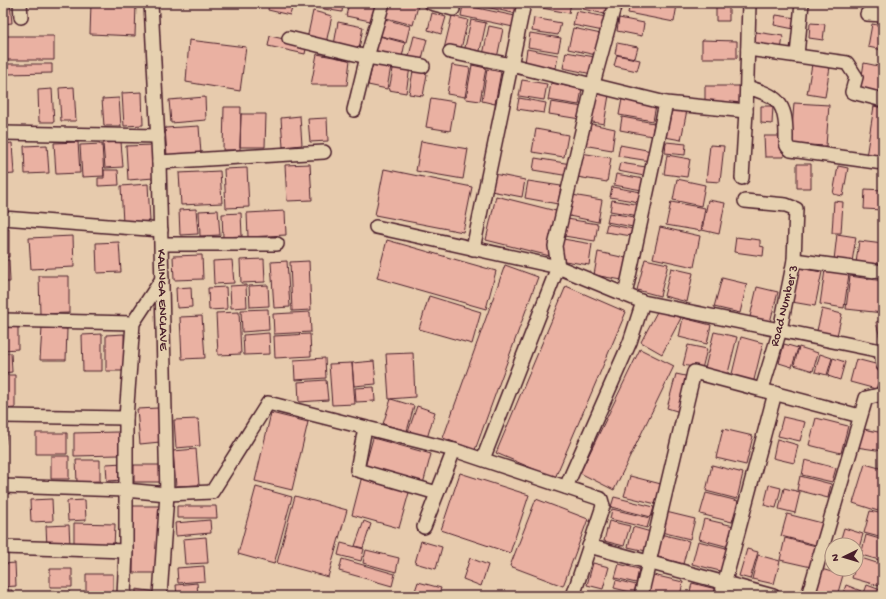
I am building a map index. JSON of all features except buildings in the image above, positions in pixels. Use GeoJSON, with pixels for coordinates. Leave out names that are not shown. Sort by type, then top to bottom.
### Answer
{"type":"FeatureCollection","features":[{"type":"Feature","properties":{"kind":"street"},"geometry":{"type":"LineString","coordinates":[[20,3],[21,17]]}},
{"type":"Feature","properties":{"kind":"street","name":"KALINGA ENCLAVE"},"geometry":{"type":"LineString","coordinates":[[151,3],[162,244],[167,494],[160,596]]}},
{"type":"Feature","properties":{"kind":"street"},"geometry":{"type":"LineString","coordinates":[[354,110],[367,57],[383,3]]}},
{"type":"Feature","properties":{"kind":"street"},"geometry":{"type":"LineString","coordinates":[[431,3],[453,9]]}},
{"type":"Feature","properties":{"kind":"street"},"geometry":{"type":"LineString","coordinates":[[473,249],[524,3]]}},
{"type":"Feature","properties":{"kind":"street"},"geometry":{"type":"LineString","coordinates":[[483,459],[558,267],[555,246],[593,84],[615,3]]}},
{"type":"Feature","properties":{"kind":"street"},"geometry":{"type":"LineString","coordinates":[[742,178],[747,87],[749,3]]}},
{"type":"Feature","properties":{"kind":"street"},"geometry":{"type":"LineString","coordinates":[[797,56],[802,3]]}},
{"type":"Feature","properties":{"kind":"street"},"geometry":{"type":"LineString","coordinates":[[867,14],[883,15]]}},
{"type":"Feature","properties":{"kind":"street"},"geometry":{"type":"LineString","coordinates":[[288,38],[367,57],[423,66]]}},
{"type":"Feature","properties":{"kind":"street"},"geometry":{"type":"LineString","coordinates":[[748,49],[847,63],[856,76],[852,92],[883,100]]}},
{"type":"Feature","properties":{"kind":"street"},"geometry":{"type":"LineString","coordinates":[[450,52],[593,84],[666,103],[746,111]]}},
{"type":"Feature","properties":{"kind":"street"},"geometry":{"type":"LineString","coordinates":[[747,87],[763,92],[781,104],[786,122],[786,142],[790,150],[883,163]]}},
{"type":"Feature","properties":{"kind":"street"},"geometry":{"type":"LineString","coordinates":[[625,295],[666,103]]}},
{"type":"Feature","properties":{"kind":"street"},"geometry":{"type":"LineString","coordinates":[[3,132],[158,136]]}},
{"type":"Feature","properties":{"kind":"street"},"geometry":{"type":"LineString","coordinates":[[159,162],[324,152]]}},
{"type":"Feature","properties":{"kind":"street"},"geometry":{"type":"LineString","coordinates":[[745,200],[786,205],[796,209],[794,260]]}},
{"type":"Feature","properties":{"kind":"street"},"geometry":{"type":"LineString","coordinates":[[3,218],[161,230]]}},
{"type":"Feature","properties":{"kind":"street"},"geometry":{"type":"LineString","coordinates":[[376,227],[558,267],[643,302],[881,351],[883,365]]}},
{"type":"Feature","properties":{"kind":"street"},"geometry":{"type":"LineString","coordinates":[[162,244],[278,244]]}},
{"type":"Feature","properties":{"kind":"street","name":"Road Number 3"},"geometry":{"type":"LineString","coordinates":[[762,389],[780,330],[794,260],[883,272]]}},
{"type":"Feature","properties":{"kind":"street"},"geometry":{"type":"LineString","coordinates":[[124,596],[126,551],[126,418],[133,323],[162,280]]}},
{"type":"Feature","properties":{"kind":"street"},"geometry":{"type":"LineString","coordinates":[[566,487],[630,342],[643,302]]}},
{"type":"Feature","properties":{"kind":"street"},"geometry":{"type":"LineString","coordinates":[[3,320],[133,323]]}},
{"type":"Feature","properties":{"kind":"street"},"geometry":{"type":"LineString","coordinates":[[641,596],[694,372],[860,416]]}},
{"type":"Feature","properties":{"kind":"street"},"geometry":{"type":"LineString","coordinates":[[722,590],[775,393]]}},
{"type":"Feature","properties":{"kind":"street"},"geometry":{"type":"LineString","coordinates":[[808,596],[866,398],[883,394]]}},
{"type":"Feature","properties":{"kind":"street"},"geometry":{"type":"LineString","coordinates":[[3,486],[125,490],[167,494],[212,492],[268,403],[454,450],[601,499],[603,506],[573,596]]}},
{"type":"Feature","properties":{"kind":"street"},"geometry":{"type":"LineString","coordinates":[[3,416],[126,418]]}},
{"type":"Feature","properties":{"kind":"street"},"geometry":{"type":"LineString","coordinates":[[365,428],[357,470],[437,493]]}},
{"type":"Feature","properties":{"kind":"street"},"geometry":{"type":"LineString","coordinates":[[424,527],[454,450]]}},
{"type":"Feature","properties":{"kind":"street"},"geometry":{"type":"LineString","coordinates":[[590,546],[650,562],[722,590],[773,596]]}},
{"type":"Feature","properties":{"kind":"street"},"geometry":{"type":"LineString","coordinates":[[3,547],[126,551]]}}]}
